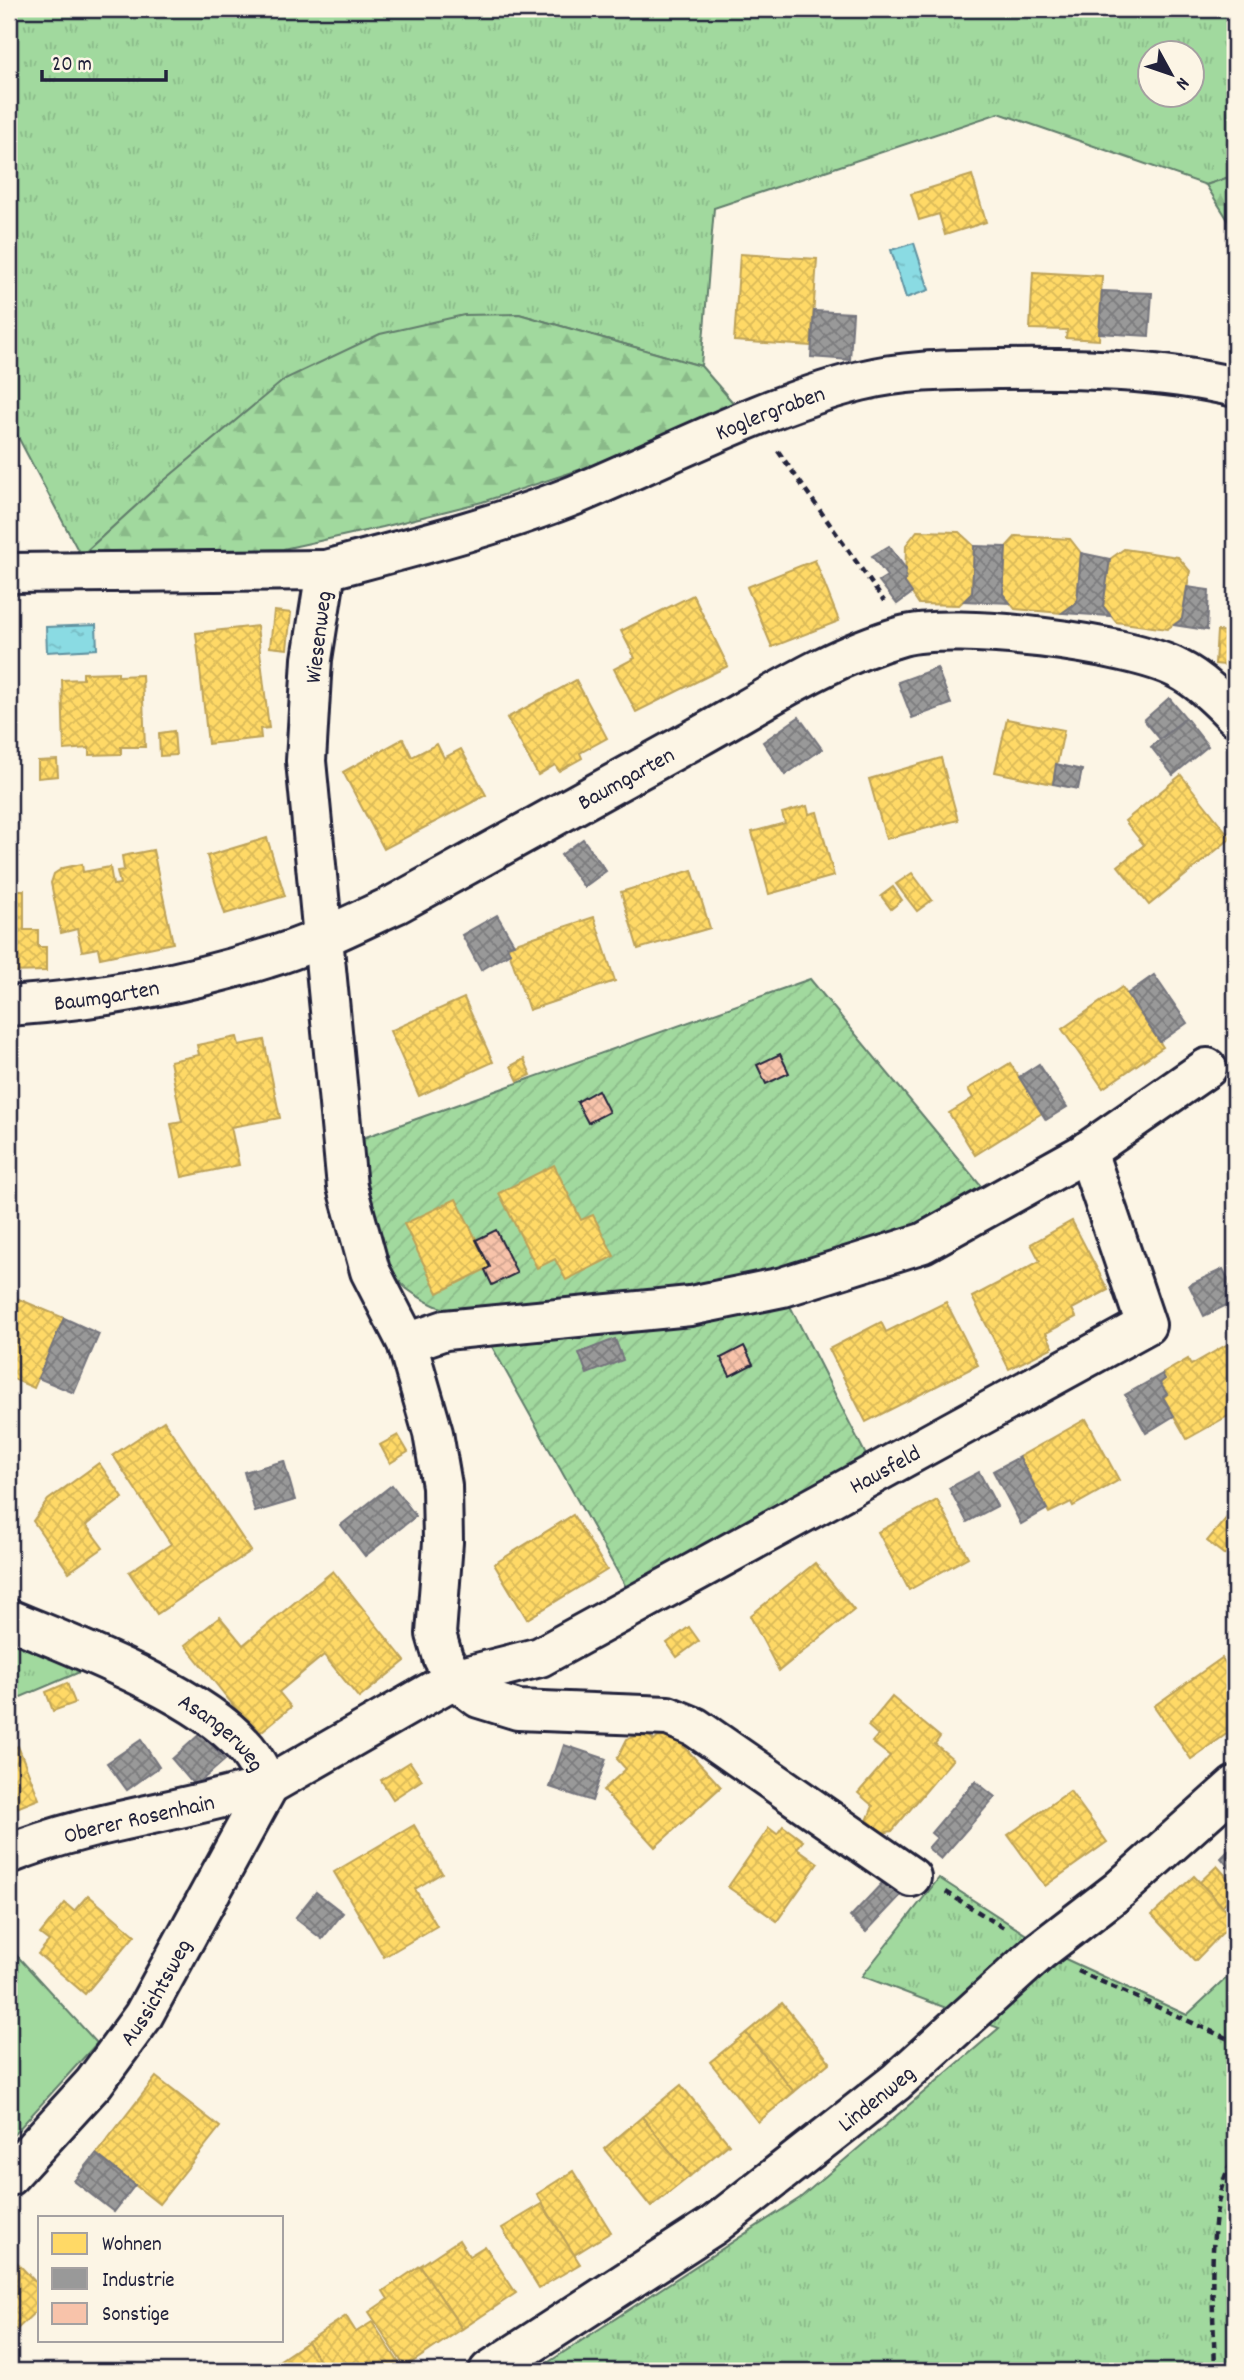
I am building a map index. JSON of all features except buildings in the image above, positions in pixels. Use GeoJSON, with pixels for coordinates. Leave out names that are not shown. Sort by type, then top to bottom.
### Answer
{"type":"FeatureCollection","features":[{"type":"Feature","properties":{"kind":"street","name":"Koglergraben"},"geometry":{"type":"LineString","coordinates":[[326,570],[441,540],[571,496],[755,419],[861,381],[939,370],[1145,372],[1235,387]]}},
{"type":"Feature","properties":{"kind":"street","name":"Wiesenweg"},"geometry":{"type":"LineString","coordinates":[[9,573],[326,570],[312,659],[306,761],[347,1187],[370,1272],[407,1343],[433,1433],[442,1486],[443,1542],[436,1634],[443,1658],[454,1679]]}},
{"type":"Feature","properties":{"kind":"street","name":"Baumgarten"},"geometry":{"type":"LineString","coordinates":[[9,1006],[51,1003],[156,987],[269,958],[324,937],[396,904],[822,669],[904,636],[961,632],[1043,638],[1133,652],[1179,669],[1218,698],[1235,716]]}},
{"type":"Feature","properties":{"kind":"street"},"geometry":{"type":"LineString","coordinates":[[407,1343],[445,1330],[690,1306],[783,1287],[923,1243],[970,1220],[1087,1151],[1208,1068]]}},
{"type":"Feature","properties":{"kind":"street","name":"Hausfeld"},"geometry":{"type":"LineString","coordinates":[[454,1679],[540,1657],[1146,1325],[1087,1151]]}},
{"type":"Feature","properties":{"kind":"street","name":"Asangerweg"},"geometry":{"type":"LineString","coordinates":[[9,1619],[116,1666],[193,1706],[244,1746],[269,1785],[454,1679]]}},
{"type":"Feature","properties":{"kind":"street"},"geometry":{"type":"LineString","coordinates":[[454,1679],[479,1699],[518,1710],[668,1716],[695,1727],[911,1877]]}},
{"type":"Feature","properties":{"kind":"street","name":"Oberer Rosenhain"},"geometry":{"type":"LineString","coordinates":[[9,1854],[85,1829],[150,1813],[216,1802],[269,1785]]}},
{"type":"Feature","properties":{"kind":"street","name":"Aussichtsweg"},"geometry":{"type":"LineString","coordinates":[[9,2176],[94,2082],[143,2017],[269,1785]]}},
{"type":"Feature","properties":{"kind":"street","name":"Lindenweg"},"geometry":{"type":"LineString","coordinates":[[489,2371],[714,2225],[747,2200],[896,2081],[1040,1951],[1119,1890],[1235,1786]]}},
{"type":"Feature","properties":{"kind":"path"},"geometry":{"type":"LineString","coordinates":[[755,419],[897,621],[904,636]]}},
{"type":"Feature","properties":{"kind":"path"},"geometry":{"type":"LineString","coordinates":[[1215,2371],[1213,2270],[1217,2207],[1228,2166],[1235,2156]]}},
{"type":"Feature","properties":{"kind":"green space"},"geometry":{"type":"Polygon","coordinates":[[[9,9],[1235,9],[1235,175],[1206,185],[999,113],[714,208],[701,366],[519,314],[160,484],[81,556],[9,420],[9,9]]]}},
{"type":"Feature","properties":{"kind":"green space"},"geometry":{"type":"Polygon","coordinates":[[[1235,175],[1235,231],[1206,185],[1235,175]]]}},
{"type":"Feature","properties":{"kind":"green space"},"geometry":{"type":"Polygon","coordinates":[[[519,314],[701,366],[736,406],[621,456],[482,502],[383,527],[283,549],[81,556],[160,484],[285,379],[380,334],[464,315],[519,314]]]}},
{"type":"Feature","properties":{"kind":"green space"},"geometry":{"type":"Polygon","coordinates":[[[810,979],[985,1191],[914,1229],[870,1245],[775,1270],[674,1290],[575,1303],[461,1312],[427,1302],[407,1289],[396,1276],[386,1260],[373,1219],[360,1139],[810,979]]]}},
{"type":"Feature","properties":{"kind":"green space"},"geometry":{"type":"Polygon","coordinates":[[[787,1300],[867,1457],[627,1589],[490,1343],[787,1300]]]}},
{"type":"Feature","properties":{"kind":"green space"},"geometry":{"type":"Polygon","coordinates":[[[9,1635],[87,1669],[9,1702],[9,1635]]]}},
{"type":"Feature","properties":{"kind":"green space"},"geometry":{"type":"Polygon","coordinates":[[[939,1878],[1059,1956],[1187,2015],[1235,1970],[1235,2371],[535,2371],[800,2198],[999,2028],[862,1976],[939,1878]]]}},
{"type":"Feature","properties":{"kind":"green space"},"geometry":{"type":"Polygon","coordinates":[[[9,1947],[97,2043],[9,2140],[9,1947]]]}},
{"type":"Feature","properties":{"kind":"water"},"geometry":{"type":"Polygon","coordinates":[[[914,243],[929,290],[906,298],[891,250],[914,243]]]}},
{"type":"Feature","properties":{"kind":"water"},"geometry":{"type":"Polygon","coordinates":[[[96,625],[97,649],[47,652],[46,627],[96,625]]]}}]}
